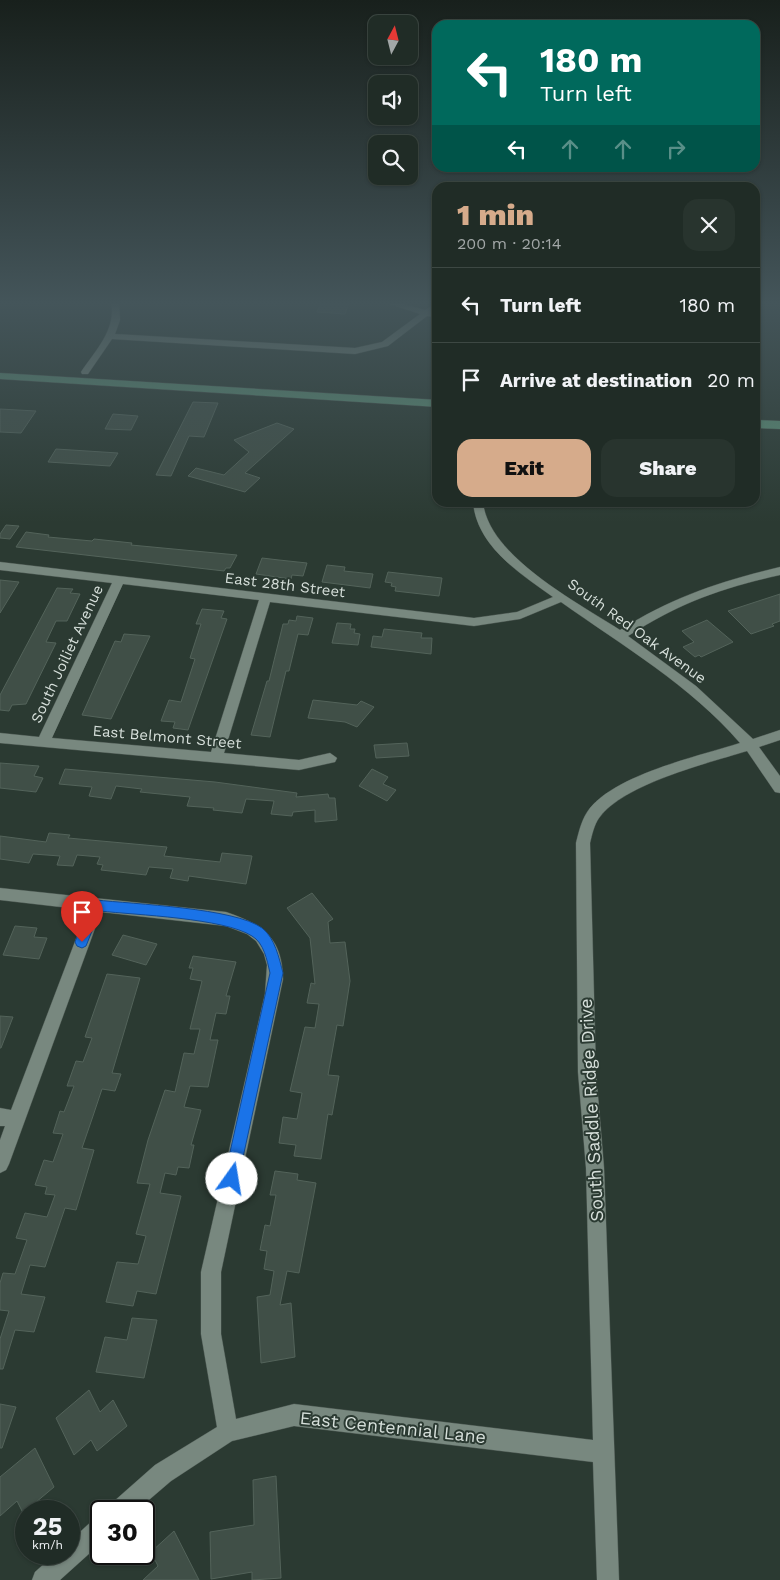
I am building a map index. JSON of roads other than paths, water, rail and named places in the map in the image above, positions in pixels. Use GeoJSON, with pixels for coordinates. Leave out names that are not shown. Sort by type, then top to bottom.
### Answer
{"type":"FeatureCollection","features":[{"type":"Feature","properties":{"kind":"main road"},"geometry":{"type":"LineString","coordinates":[[0,376],[432,404]]}},
{"type":"Feature","properties":{"kind":"main road"},"geometry":{"type":"LineString","coordinates":[[145,376],[432,394]]}},
{"type":"Feature","properties":{"kind":"main road"},"geometry":{"type":"LineString","coordinates":[[760,413],[780,415]]}},
{"type":"Feature","properties":{"kind":"main road"},"geometry":{"type":"LineString","coordinates":[[760,424],[780,425]]}},
{"type":"Feature","properties":{"kind":"street","name":"South Red Oak Avenue"},"geometry":{"type":"LineString","coordinates":[[478,507],[478,512],[489,534],[506,555],[691,688],[718,712],[750,746],[780,788]]}},
{"type":"Feature","properties":{"kind":"street","name":"East 28th Street"},"geometry":{"type":"LineString","coordinates":[[0,566],[474,622],[495,621],[522,616],[562,597]]}},
{"type":"Feature","properties":{"kind":"street"},"geometry":{"type":"LineString","coordinates":[[619,636],[665,608],[683,600],[743,579],[780,571]]}},
{"type":"Feature","properties":{"kind":"street","name":"South Joiliet Avenue"},"geometry":{"type":"LineString","coordinates":[[43,742],[119,580]]}},
{"type":"Feature","properties":{"kind":"street"},"geometry":{"type":"LineString","coordinates":[[215,758],[265,598]]}},
{"type":"Feature","properties":{"kind":"street","name":"South Saddle Ridge Drive"},"geometry":{"type":"LineString","coordinates":[[608,1580],[594,1168],[587,1072],[583,843],[586,830],[598,809],[624,791],[665,773],[780,735]]}},
{"type":"Feature","properties":{"kind":"street","name":"East Belmont Street"},"geometry":{"type":"LineString","coordinates":[[0,738],[299,765],[330,758]]}},
{"type":"Feature","properties":{"kind":"street"},"geometry":{"type":"LineString","coordinates":[[0,894],[226,919],[257,932],[266,942],[272,955],[276,973],[273,994],[211,1272],[211,1334],[228,1432]]}},
{"type":"Feature","properties":{"kind":"street"},"geometry":{"type":"LineString","coordinates":[[0,1164],[8,1118],[96,905]]}},
{"type":"Feature","properties":{"kind":"street","name":"East Centennial Lane"},"geometry":{"type":"LineString","coordinates":[[132,1500],[163,1473],[228,1432],[294,1414],[603,1452]]}},
{"type":"Feature","properties":{"kind":"street"},"geometry":{"type":"LineString","coordinates":[[43,1580],[90,1538]]}}]}
